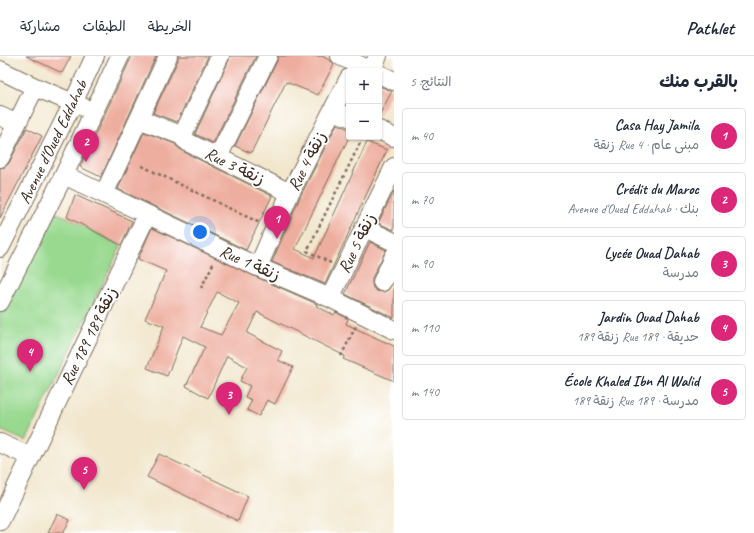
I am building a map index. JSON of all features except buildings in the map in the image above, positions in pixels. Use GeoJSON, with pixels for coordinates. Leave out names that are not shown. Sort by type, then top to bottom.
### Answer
{"type":"FeatureCollection","features":[{"type":"Feature","properties":{"kind":"street","name":"Avenue d'Oued Eddahab"},"geometry":{"type":"LineString","coordinates":[[0,248],[95,56]]}},
{"type":"Feature","properties":{"kind":"street","name":"Avenue d'Oued Eddahab"},"geometry":{"type":"LineString","coordinates":[[0,302],[64,175],[120,56]]}},
{"type":"Feature","properties":{"kind":"street"},"geometry":{"type":"LineString","coordinates":[[104,194],[168,56]]}},
{"type":"Feature","properties":{"kind":"street"},"geometry":{"type":"LineString","coordinates":[[183,136],[220,56]]}},
{"type":"Feature","properties":{"kind":"street"},"geometry":{"type":"LineString","coordinates":[[218,157],[268,56]]}},
{"type":"Feature","properties":{"kind":"street"},"geometry":{"type":"LineString","coordinates":[[340,56],[356,68]]}},
{"type":"Feature","properties":{"kind":"street","name":"Rue 4 زنقة"},"geometry":{"type":"LineString","coordinates":[[364,68],[378,56]]}},
{"type":"Feature","properties":{"kind":"street"},"geometry":{"type":"LineString","coordinates":[[0,70],[35,87],[94,111]]}},
{"type":"Feature","properties":{"kind":"street"},"geometry":{"type":"LineString","coordinates":[[382,75],[394,81]]}},
{"type":"Feature","properties":{"kind":"street"},"geometry":{"type":"LineString","coordinates":[[0,158],[35,87]]}},
{"type":"Feature","properties":{"kind":"street","name":"Rue 4 زنقة"},"geometry":{"type":"LineString","coordinates":[[258,267],[290,193],[341,114],[346,103]]}},
{"type":"Feature","properties":{"kind":"street"},"geometry":{"type":"LineString","coordinates":[[0,116],[17,124]]}},
{"type":"Feature","properties":{"kind":"street","name":"Rue 3 زنقة"},"geometry":{"type":"LineString","coordinates":[[138,119],[183,136],[189,143],[290,193]]}},
{"type":"Feature","properties":{"kind":"street","name":"Rue 5 زنقة"},"geometry":{"type":"LineString","coordinates":[[330,298],[394,166]]}},
{"type":"Feature","properties":{"kind":"street","name":"Rue 1 زنقة"},"geometry":{"type":"LineString","coordinates":[[64,175],[221,250],[330,298],[394,330]]}},
{"type":"Feature","properties":{"kind":"street","name":"Rue 189 زنقة 189"},"geometry":{"type":"LineString","coordinates":[[0,521],[147,215]]}},
{"type":"Feature","properties":{"kind":"street"},"geometry":{"type":"LineString","coordinates":[[364,228],[394,242]]}},
{"type":"Feature","properties":{"kind":"street"},"geometry":{"type":"LineString","coordinates":[[382,282],[394,256]]}},
{"type":"Feature","properties":{"kind":"street"},"geometry":{"type":"LineString","coordinates":[[0,443],[31,457]]}},
{"type":"Feature","properties":{"kind":"path"},"geometry":{"type":"LineString","coordinates":[[344,269],[307,251],[362,140]]}},
{"type":"Feature","properties":{"kind":"path"},"geometry":{"type":"LineString","coordinates":[[142,166],[274,230]]}},
{"type":"Feature","properties":{"kind":"path"},"geometry":{"type":"LineString","coordinates":[[201,288],[221,250]]}},
{"type":"Feature","properties":{"kind":"path"},"geometry":{"type":"LineString","coordinates":[[341,356],[362,314]]}},
{"type":"Feature","properties":{"kind":"green space"},"geometry":{"type":"Polygon","coordinates":[[[50,211],[67,217],[121,246],[26,441],[0,430],[0,314],[50,211]]]}},
{"type":"Feature","properties":{"kind":"place","name":"Crédit du Maroc"},"geometry":{"type":"Point","coordinates":[86,162]}},
{"type":"Feature","properties":{"kind":"place","name":"Casa Hay Jamila"},"geometry":{"type":"Point","coordinates":[277,239]}},
{"type":"Feature","properties":{"kind":"place","name":"Jardin Ouad Dahab"},"geometry":{"type":"Point","coordinates":[30,372]}},
{"type":"Feature","properties":{"kind":"place","name":"Lycée Ouad Dahab"},"geometry":{"type":"Point","coordinates":[229,415]}},
{"type":"Feature","properties":{"kind":"place","name":"École Khaled Ibn Al Walid"},"geometry":{"type":"Point","coordinates":[84,490]}}]}
